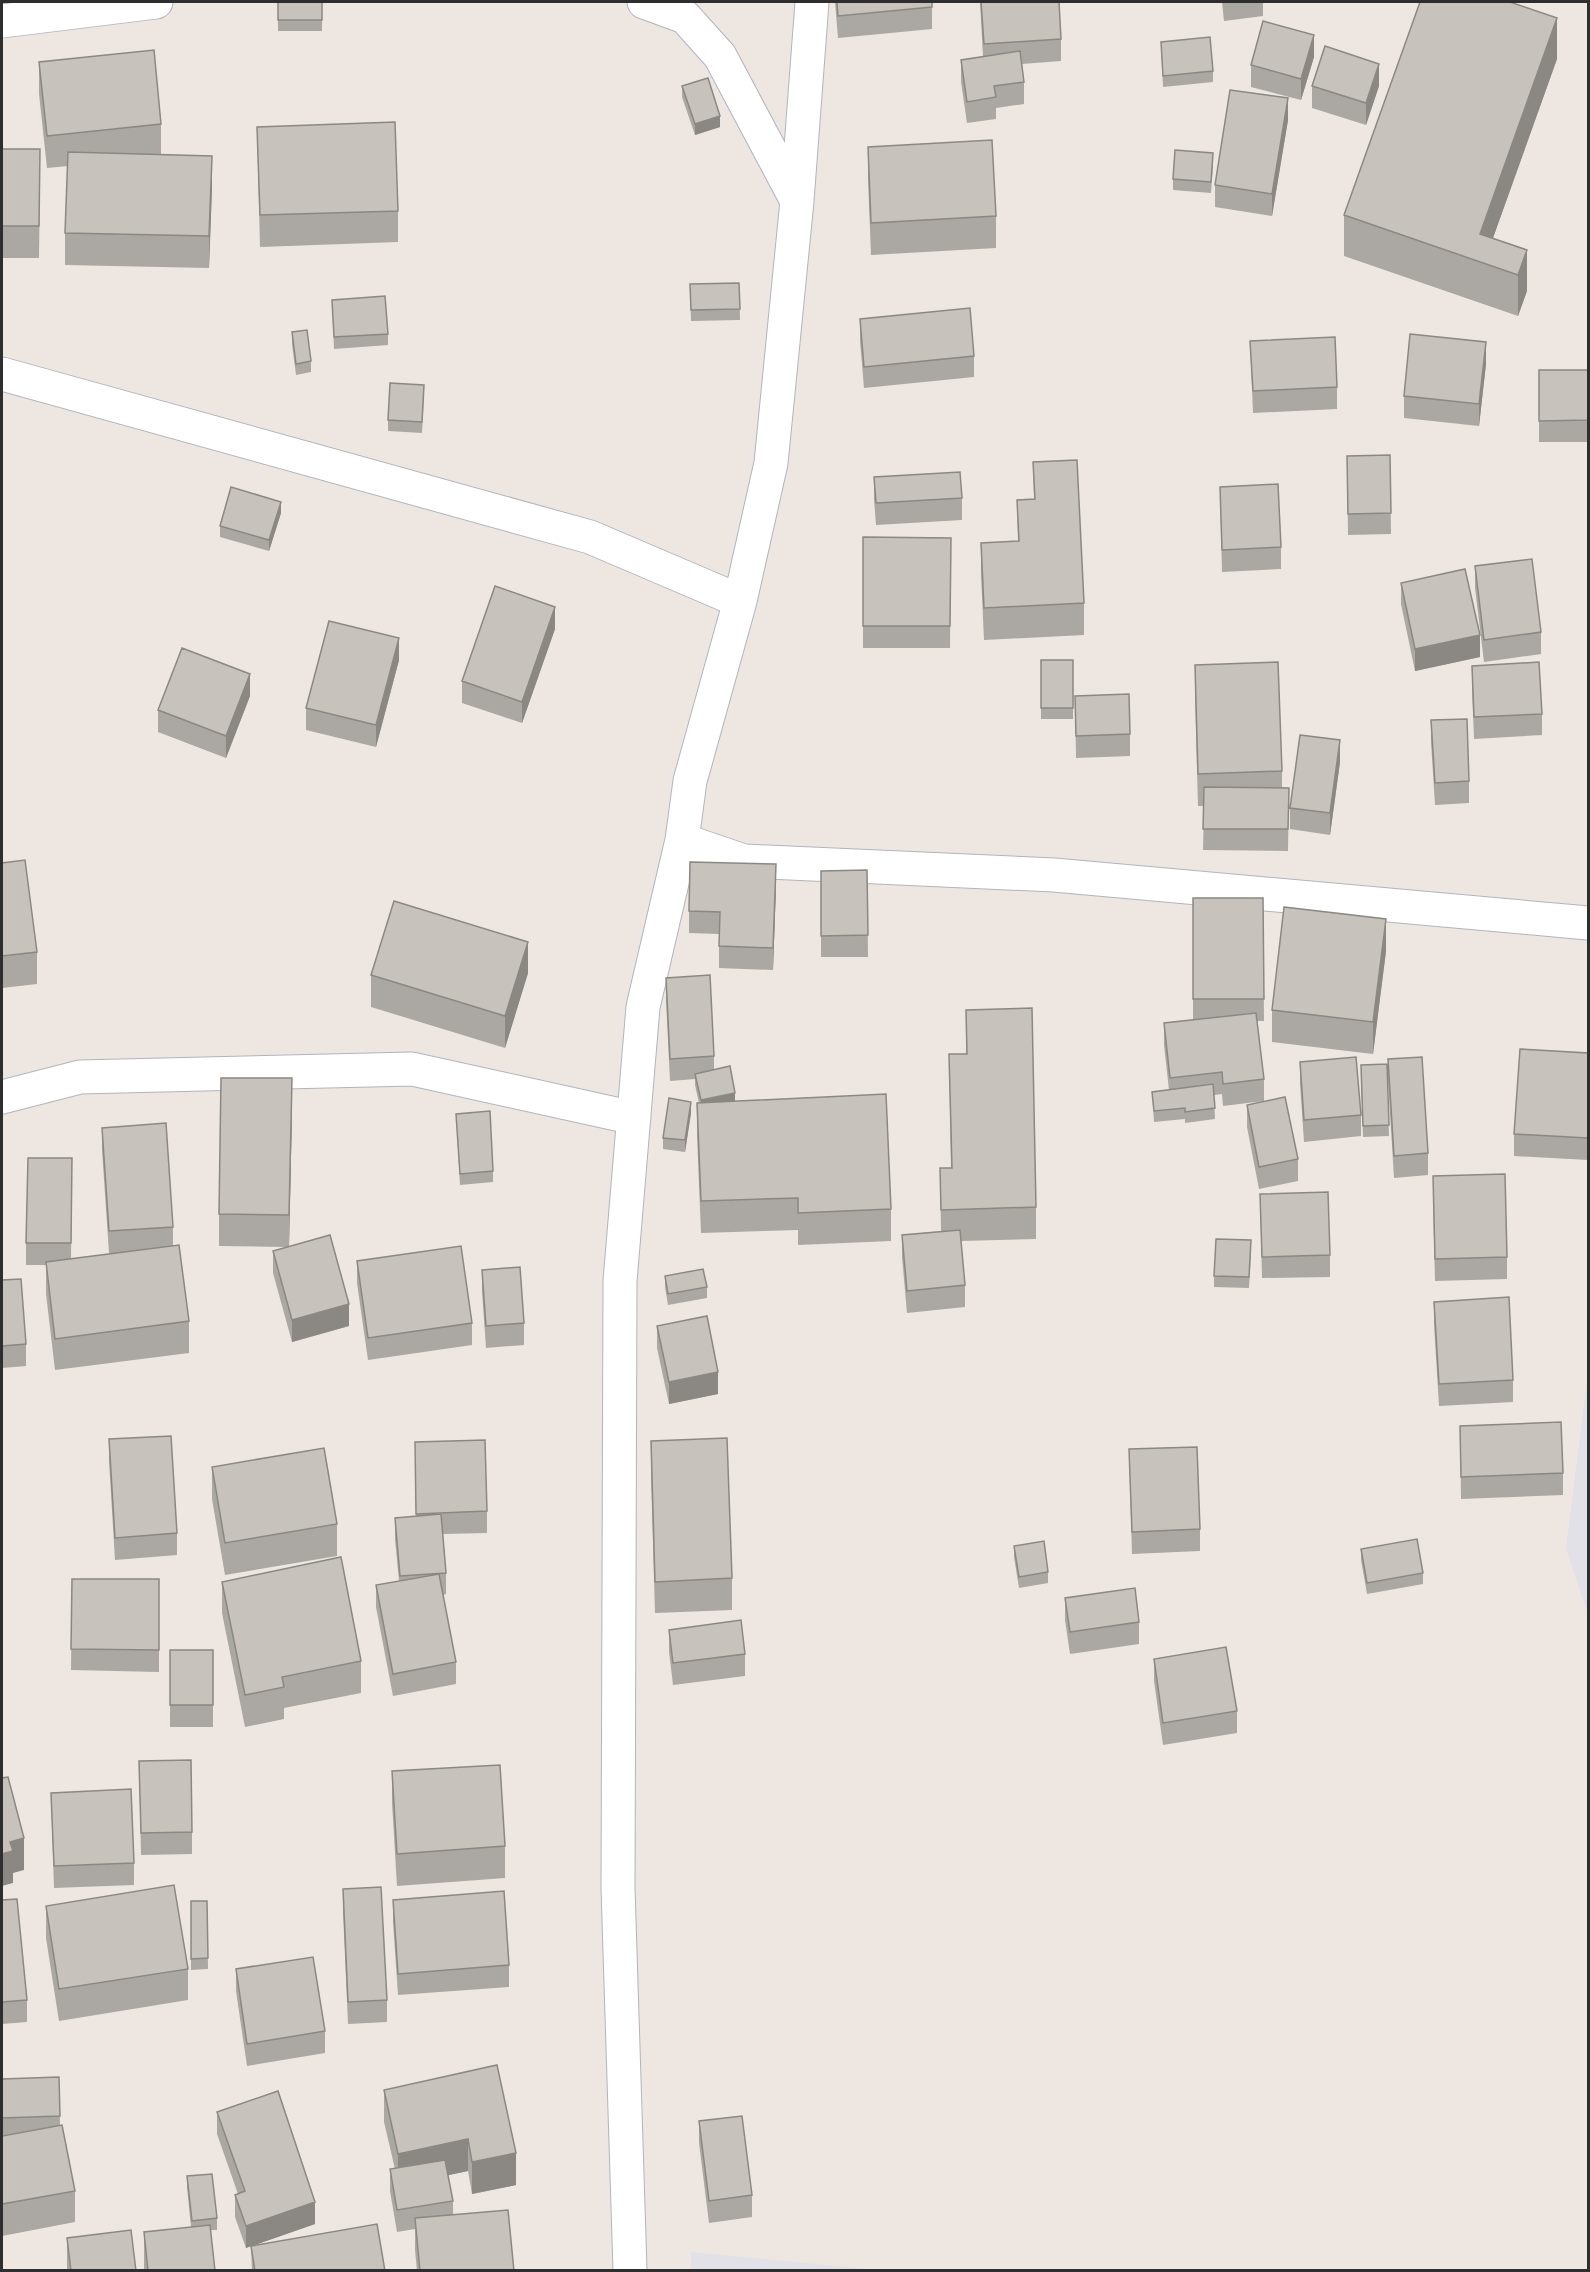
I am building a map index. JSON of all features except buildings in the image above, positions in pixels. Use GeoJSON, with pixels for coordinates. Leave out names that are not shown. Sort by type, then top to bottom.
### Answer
{"type":"FeatureCollection","features":[{"type":"Feature","properties":{"kind":"street"},"geometry":{"type":"LineString","coordinates":[[2,21],[156,2]]}},
{"type":"Feature","properties":{"kind":"street"},"geometry":{"type":"LineString","coordinates":[[644,2],[685,17],[720,56],[797,201]]}},
{"type":"Feature","properties":{"kind":"street"},"geometry":{"type":"LineString","coordinates":[[630,2271],[618,1888],[620,1281],[643,1007],[682,840],[690,781],[740,601],[771,463],[797,201],[812,2]]}},
{"type":"Feature","properties":{"kind":"street"},"geometry":{"type":"LineString","coordinates":[[2,374],[590,537],[740,601]]}},
{"type":"Feature","properties":{"kind":"street"},"geometry":{"type":"LineString","coordinates":[[682,840],[744,861],[1054,875],[1588,923]]}},
{"type":"Feature","properties":{"kind":"street"},"geometry":{"type":"LineString","coordinates":[[2,1097],[80,1077],[412,1069],[634,1118]]}},
{"type":"Feature","properties":{"kind":"shaded area"},"geometry":{"type":"Polygon","coordinates":[[[1588,1373],[1588,1614],[1566,1549],[1588,1373]]]}},
{"type":"Feature","properties":{"kind":"shaded area"},"geometry":{"type":"Polygon","coordinates":[[[691,2252],[877,2270],[691,2270],[691,2252]]]}}]}
